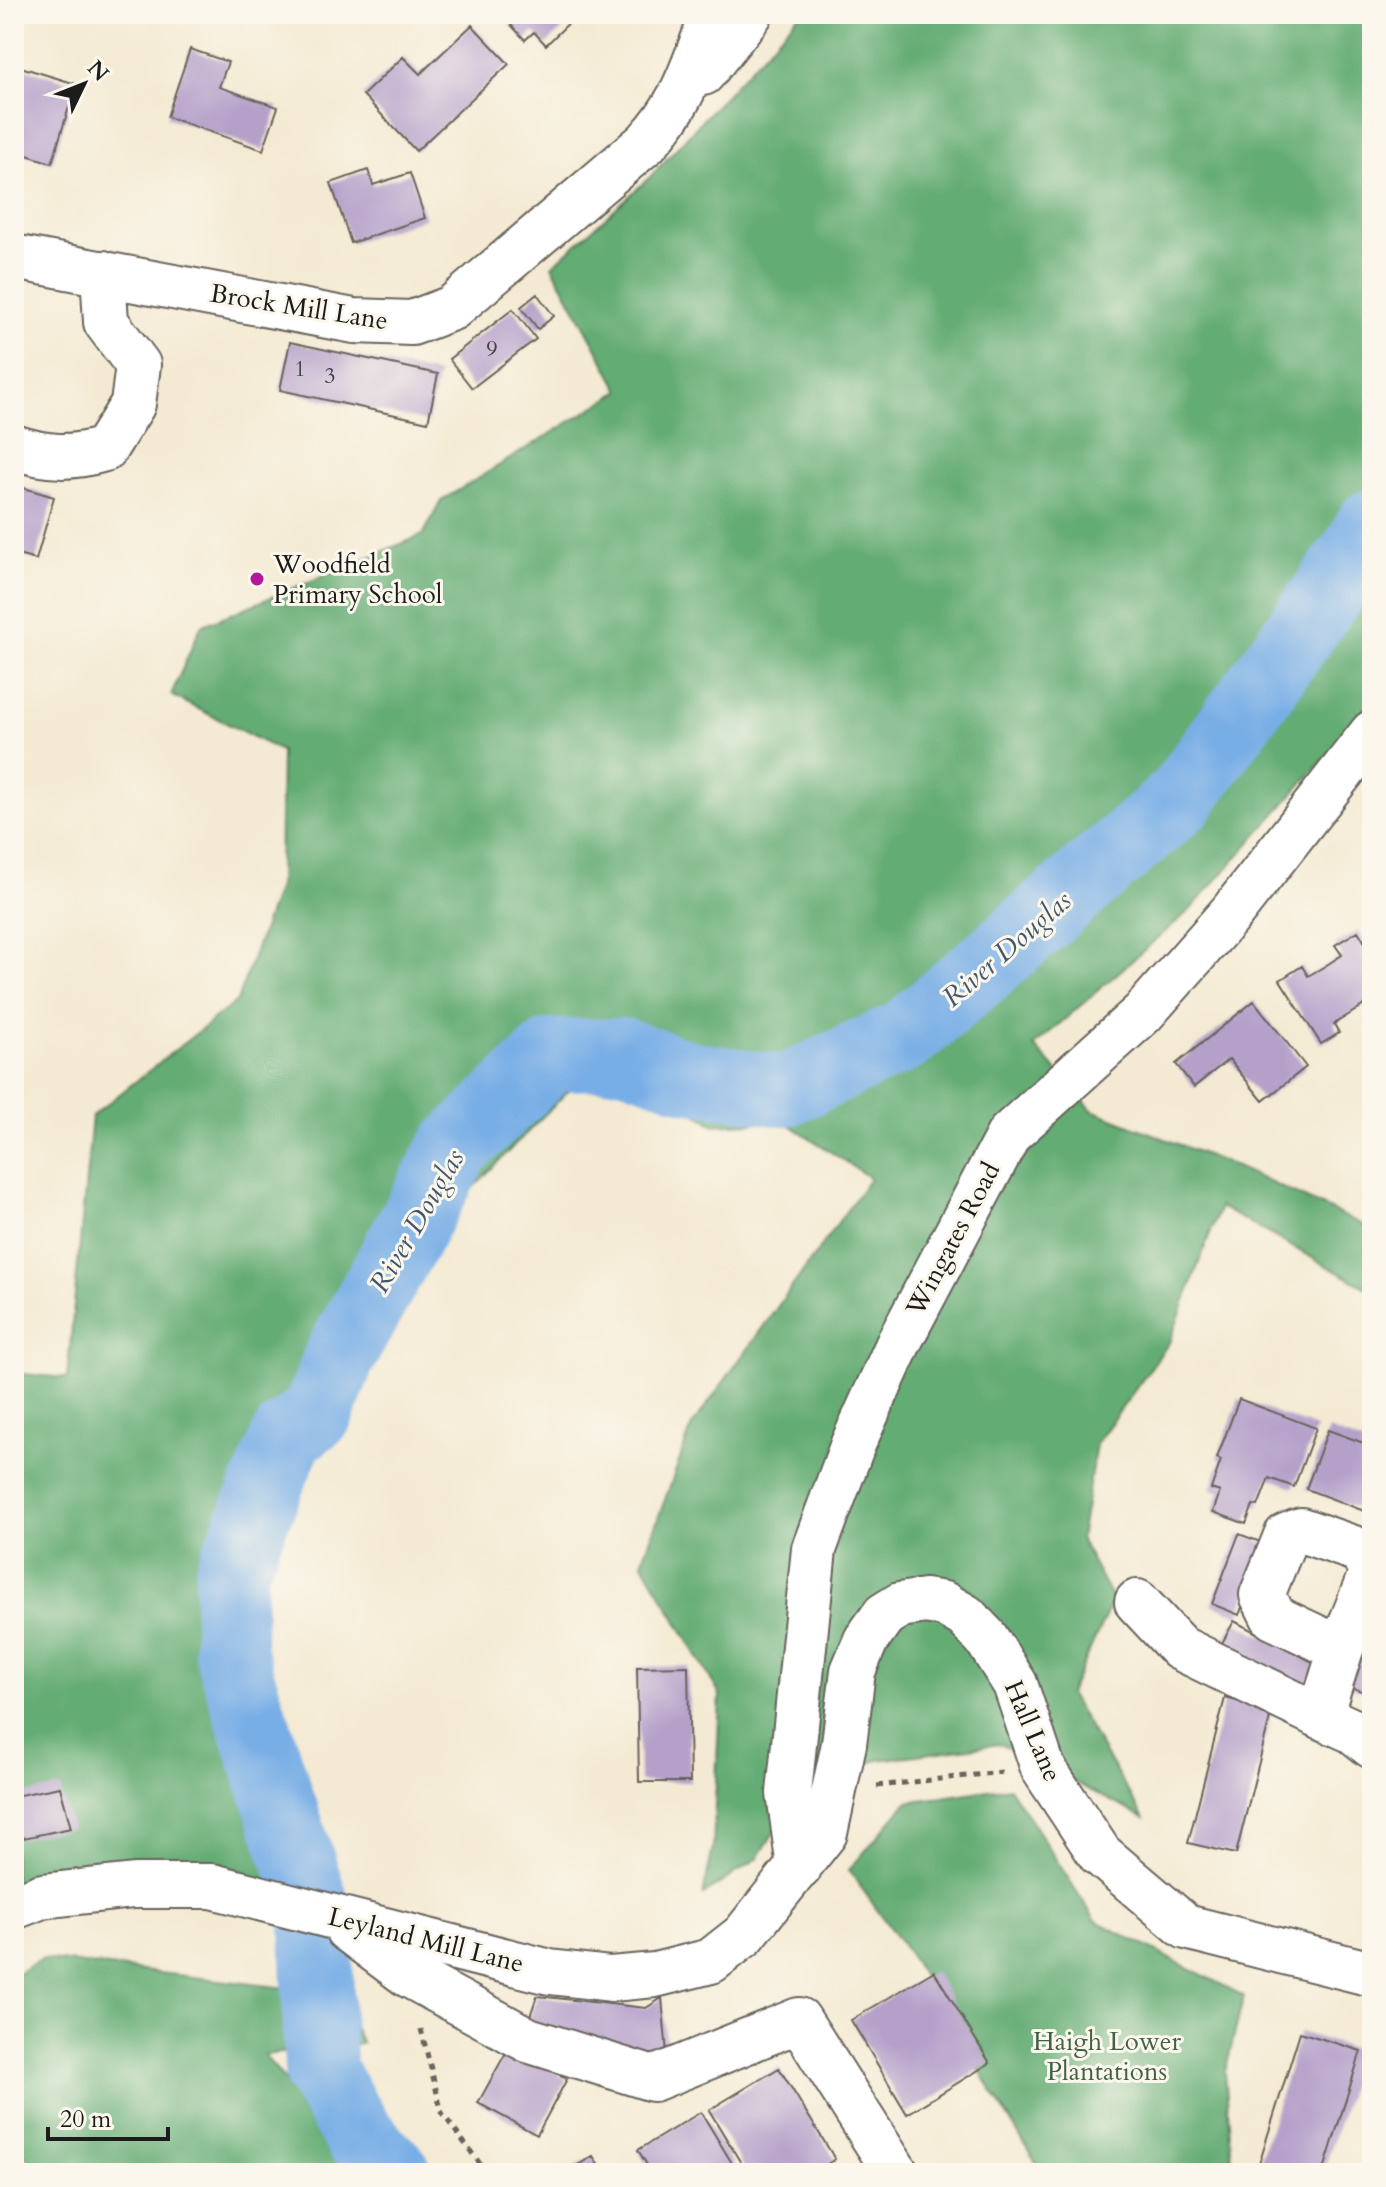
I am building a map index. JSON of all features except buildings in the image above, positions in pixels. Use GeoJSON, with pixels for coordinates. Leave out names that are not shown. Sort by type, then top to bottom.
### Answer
{"type":"FeatureCollection","features":[{"type":"Feature","properties":{"kind":"street","name":"Brock Mill Lane"},"geometry":{"type":"LineString","coordinates":[[14,257],[354,321],[412,323],[452,308],[646,143],[669,118],[687,88],[713,14]]}},
{"type":"Feature","properties":{"kind":"street","name":"Brock Mill Lane"},"geometry":{"type":"LineString","coordinates":[[687,88],[715,61],[750,14]]}},
{"type":"Feature","properties":{"kind":"street"},"geometry":{"type":"LineString","coordinates":[[14,447],[45,457],[78,457],[105,449],[133,404],[138,365],[106,322],[103,273]]}},
{"type":"Feature","properties":{"kind":"street","name":"Wingates Road"},"geometry":{"type":"LineString","coordinates":[[799,1868],[789,1793],[814,1549],[853,1444],[899,1342],[1009,1134],[1143,1013],[1232,912],[1372,733]]}},
{"type":"Feature","properties":{"kind":"street"},"geometry":{"type":"LineString","coordinates":[[1320,1716],[1341,1649],[1372,1570],[1359,1550],[1301,1530],[1286,1536],[1262,1595],[1273,1617],[1341,1649]]}},
{"type":"Feature","properties":{"kind":"street","name":"Hall Lane"},"geometry":{"type":"LineString","coordinates":[[799,1868],[825,1833],[835,1791],[853,1671],[866,1640],[884,1615],[900,1605],[925,1601],[944,1604],[965,1616],[986,1638],[1015,1684],[1043,1768],[1100,1854],[1186,1927],[1372,1974]]}},
{"type":"Feature","properties":{"kind":"street"},"geometry":{"type":"LineString","coordinates":[[1137,1602],[1180,1648],[1353,1731],[1372,1746]]}},
{"type":"Feature","properties":{"kind":"street","name":"Leyland Mill Lane"},"geometry":{"type":"LineString","coordinates":[[14,1907],[42,1896],[134,1886],[212,1886],[550,1972],[611,1979],[655,1975],[711,1961],[744,1935],[799,1868]]}},
{"type":"Feature","properties":{"kind":"street"},"geometry":{"type":"LineString","coordinates":[[310,1912],[407,1974],[528,2040],[653,2079],[799,2020],[896,2173]]}},
{"type":"Feature","properties":{"kind":"path"},"geometry":{"type":"LineString","coordinates":[[835,1791],[1043,1768]]}},
{"type":"Feature","properties":{"kind":"path"},"geometry":{"type":"LineString","coordinates":[[407,1974],[442,2113],[487,2173]]}},
{"type":"Feature","properties":{"kind":"green space"},"geometry":{"type":"Polygon","coordinates":[[[800,14],[1372,14],[1372,700],[1343,738],[1190,910],[1034,1046],[1092,1110],[1236,1167],[1372,1229],[1372,1291],[1220,1207],[1170,1341],[1096,1444],[1080,1539],[1113,1600],[1069,1694],[1144,1818],[1000,1744],[879,1760],[806,1781],[758,1858],[703,1895],[713,1848],[720,1695],[642,1562],[692,1426],[870,1178],[784,1121],[714,1125],[606,1052],[394,1268],[260,1570],[255,1608],[277,1891],[14,1892],[14,1373],[67,1378],[92,1116],[237,1001],[279,884],[281,751],[171,695],[201,626],[423,535],[441,501],[620,391],[552,266],[650,177],[800,14]]]}},
{"type":"Feature","properties":{"kind":"green space","name":"Haigh Lower Plantations"},"geometry":{"type":"Polygon","coordinates":[[[1009,1787],[1096,1921],[1244,1996],[1225,2072],[1233,2173],[1042,2173],[914,1962],[849,1870],[907,1802],[1009,1787]]]}},
{"type":"Feature","properties":{"kind":"green space"},"geometry":{"type":"Polygon","coordinates":[[[42,1959],[338,1994],[362,2043],[264,2055],[359,2173],[41,2173],[20,2150],[14,2157],[14,1975],[42,1959]]]}},
{"type":"Feature","properties":{"kind":"waterway","name":"River Douglas"},"geometry":{"type":"LineString","coordinates":[[396,2173],[359,2135],[320,2071],[316,1913],[230,1652],[231,1572],[288,1436],[318,1413],[339,1358],[455,1148],[552,1055],[624,1054],[690,1077],[784,1091],[905,1036],[1180,799],[1358,551],[1372,525]]}},
{"type":"Feature","properties":{"kind":"place","name":"Woodfield Primary School"},"geometry":{"type":"Point","coordinates":[257,579]}}]}
